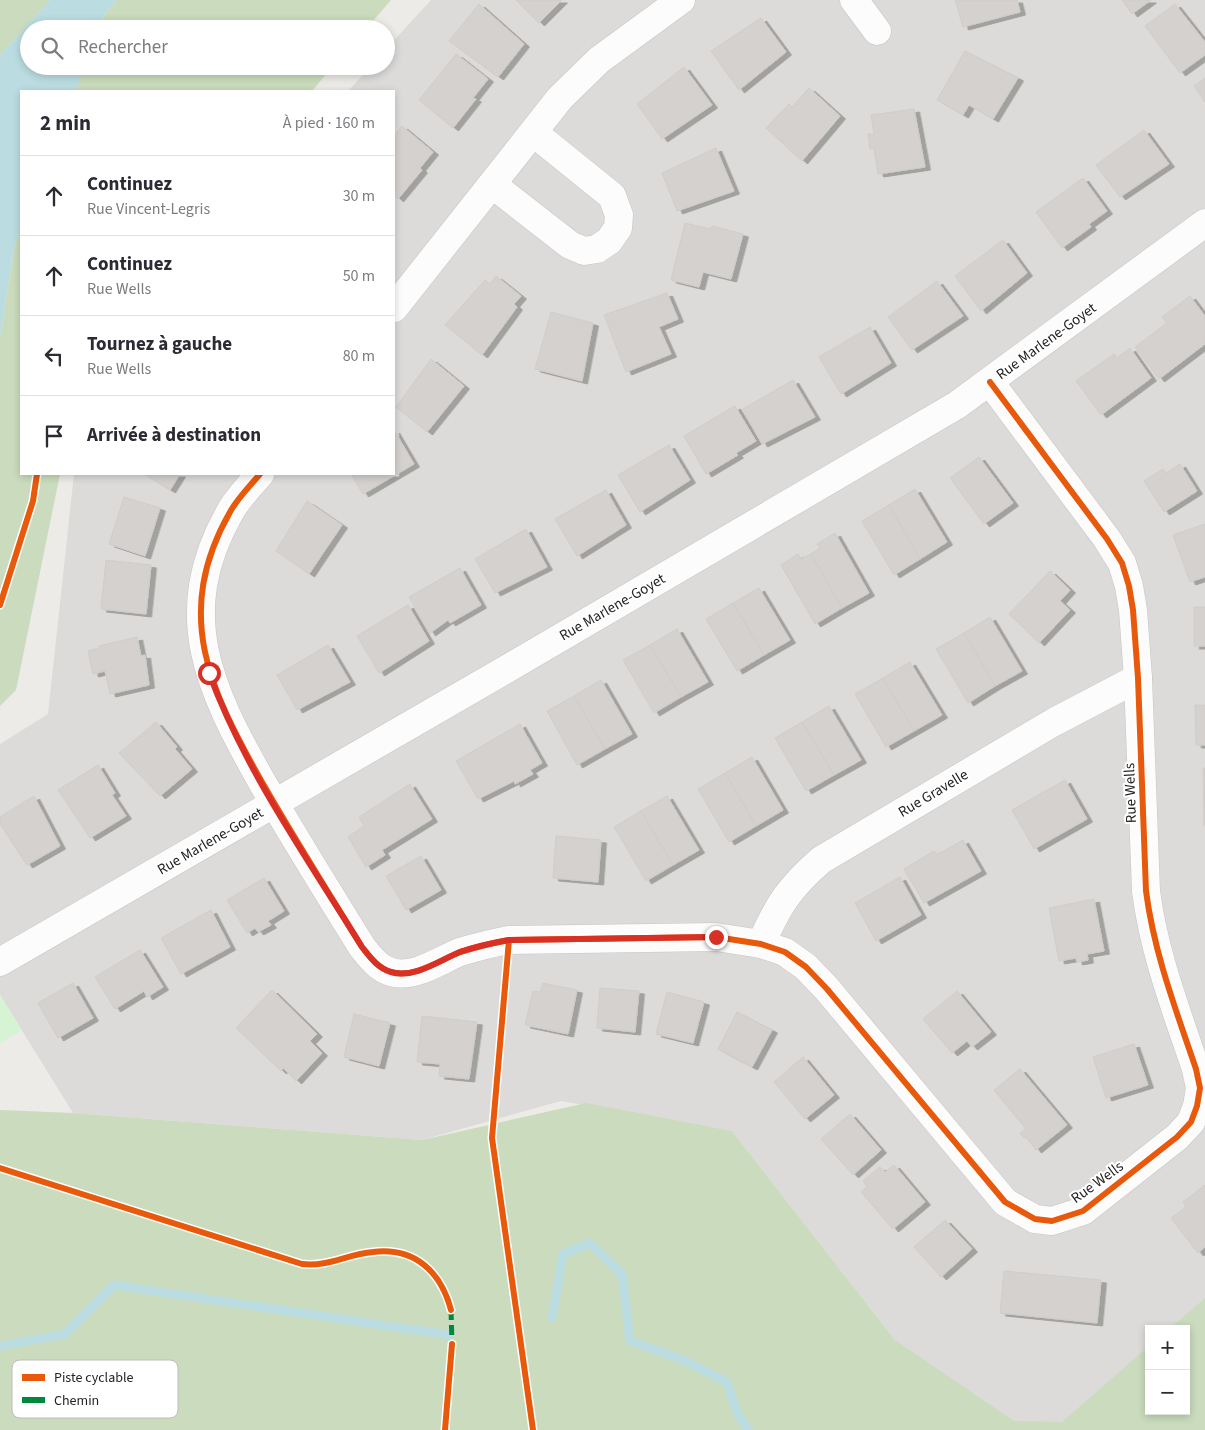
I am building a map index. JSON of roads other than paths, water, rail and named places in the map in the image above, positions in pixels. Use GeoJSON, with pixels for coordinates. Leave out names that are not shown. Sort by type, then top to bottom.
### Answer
{"type":"FeatureCollection","features":[{"type":"Feature","properties":{"kind":"street"},"geometry":{"type":"LineString","coordinates":[[395,307],[560,98],[599,60],[681,0]]}},
{"type":"Feature","properties":{"kind":"street"},"geometry":{"type":"LineString","coordinates":[[854,0],[877,31]]}},
{"type":"Feature","properties":{"kind":"street"},"geometry":{"type":"LineString","coordinates":[[493,185],[570,245],[584,251],[597,249],[610,241],[618,228],[619,215],[612,196],[534,133]]}},
{"type":"Feature","properties":{"kind":"street","name":"Rue Marlene-Goyet"},"geometry":{"type":"LineString","coordinates":[[0,962],[949,410],[990,382],[1205,223]]}},
{"type":"Feature","properties":{"kind":"street","name":"Rue Wells"},"geometry":{"type":"LineString","coordinates":[[259,475],[230,511],[214,544],[204,577],[200,608],[201,633],[209,673],[221,704],[274,803],[362,947],[375,964],[392,972],[409,972],[431,966],[483,944],[509,940],[716,937],[761,944],[785,952],[806,967],[1005,1202],[1035,1219],[1052,1221],[1083,1210],[1177,1137],[1191,1122],[1198,1106],[1200,1088],[1196,1069],[1158,958],[1150,922],[1146,891],[1138,678],[1130,586],[1122,563],[1107,539],[990,382]]}},
{"type":"Feature","properties":{"kind":"street","name":"Rue Gravelle"},"geometry":{"type":"LineString","coordinates":[[761,944],[776,909],[796,882],[821,860],[1054,722],[1138,678]]}},
{"type":"Feature","properties":{"kind":"water"},"geometry":{"type":"Polygon","coordinates":[[[50,0],[116,0],[102,20],[32,20],[50,0]]]}},
{"type":"Feature","properties":{"kind":"water"},"geometry":{"type":"Polygon","coordinates":[[[20,33],[20,75],[81,75],[75,90],[20,90],[20,231],[14,247],[0,338],[0,55],[20,33]]]}},
{"type":"Feature","properties":{"kind":"waterway"},"geometry":{"type":"LineString","coordinates":[[552,1318],[563,1254],[590,1243],[622,1274],[630,1341],[681,1359],[727,1382],[736,1410],[748,1430]]}},
{"type":"Feature","properties":{"kind":"waterway"},"geometry":{"type":"LineString","coordinates":[[0,1346],[65,1334],[114,1285],[449,1335]]}}]}
